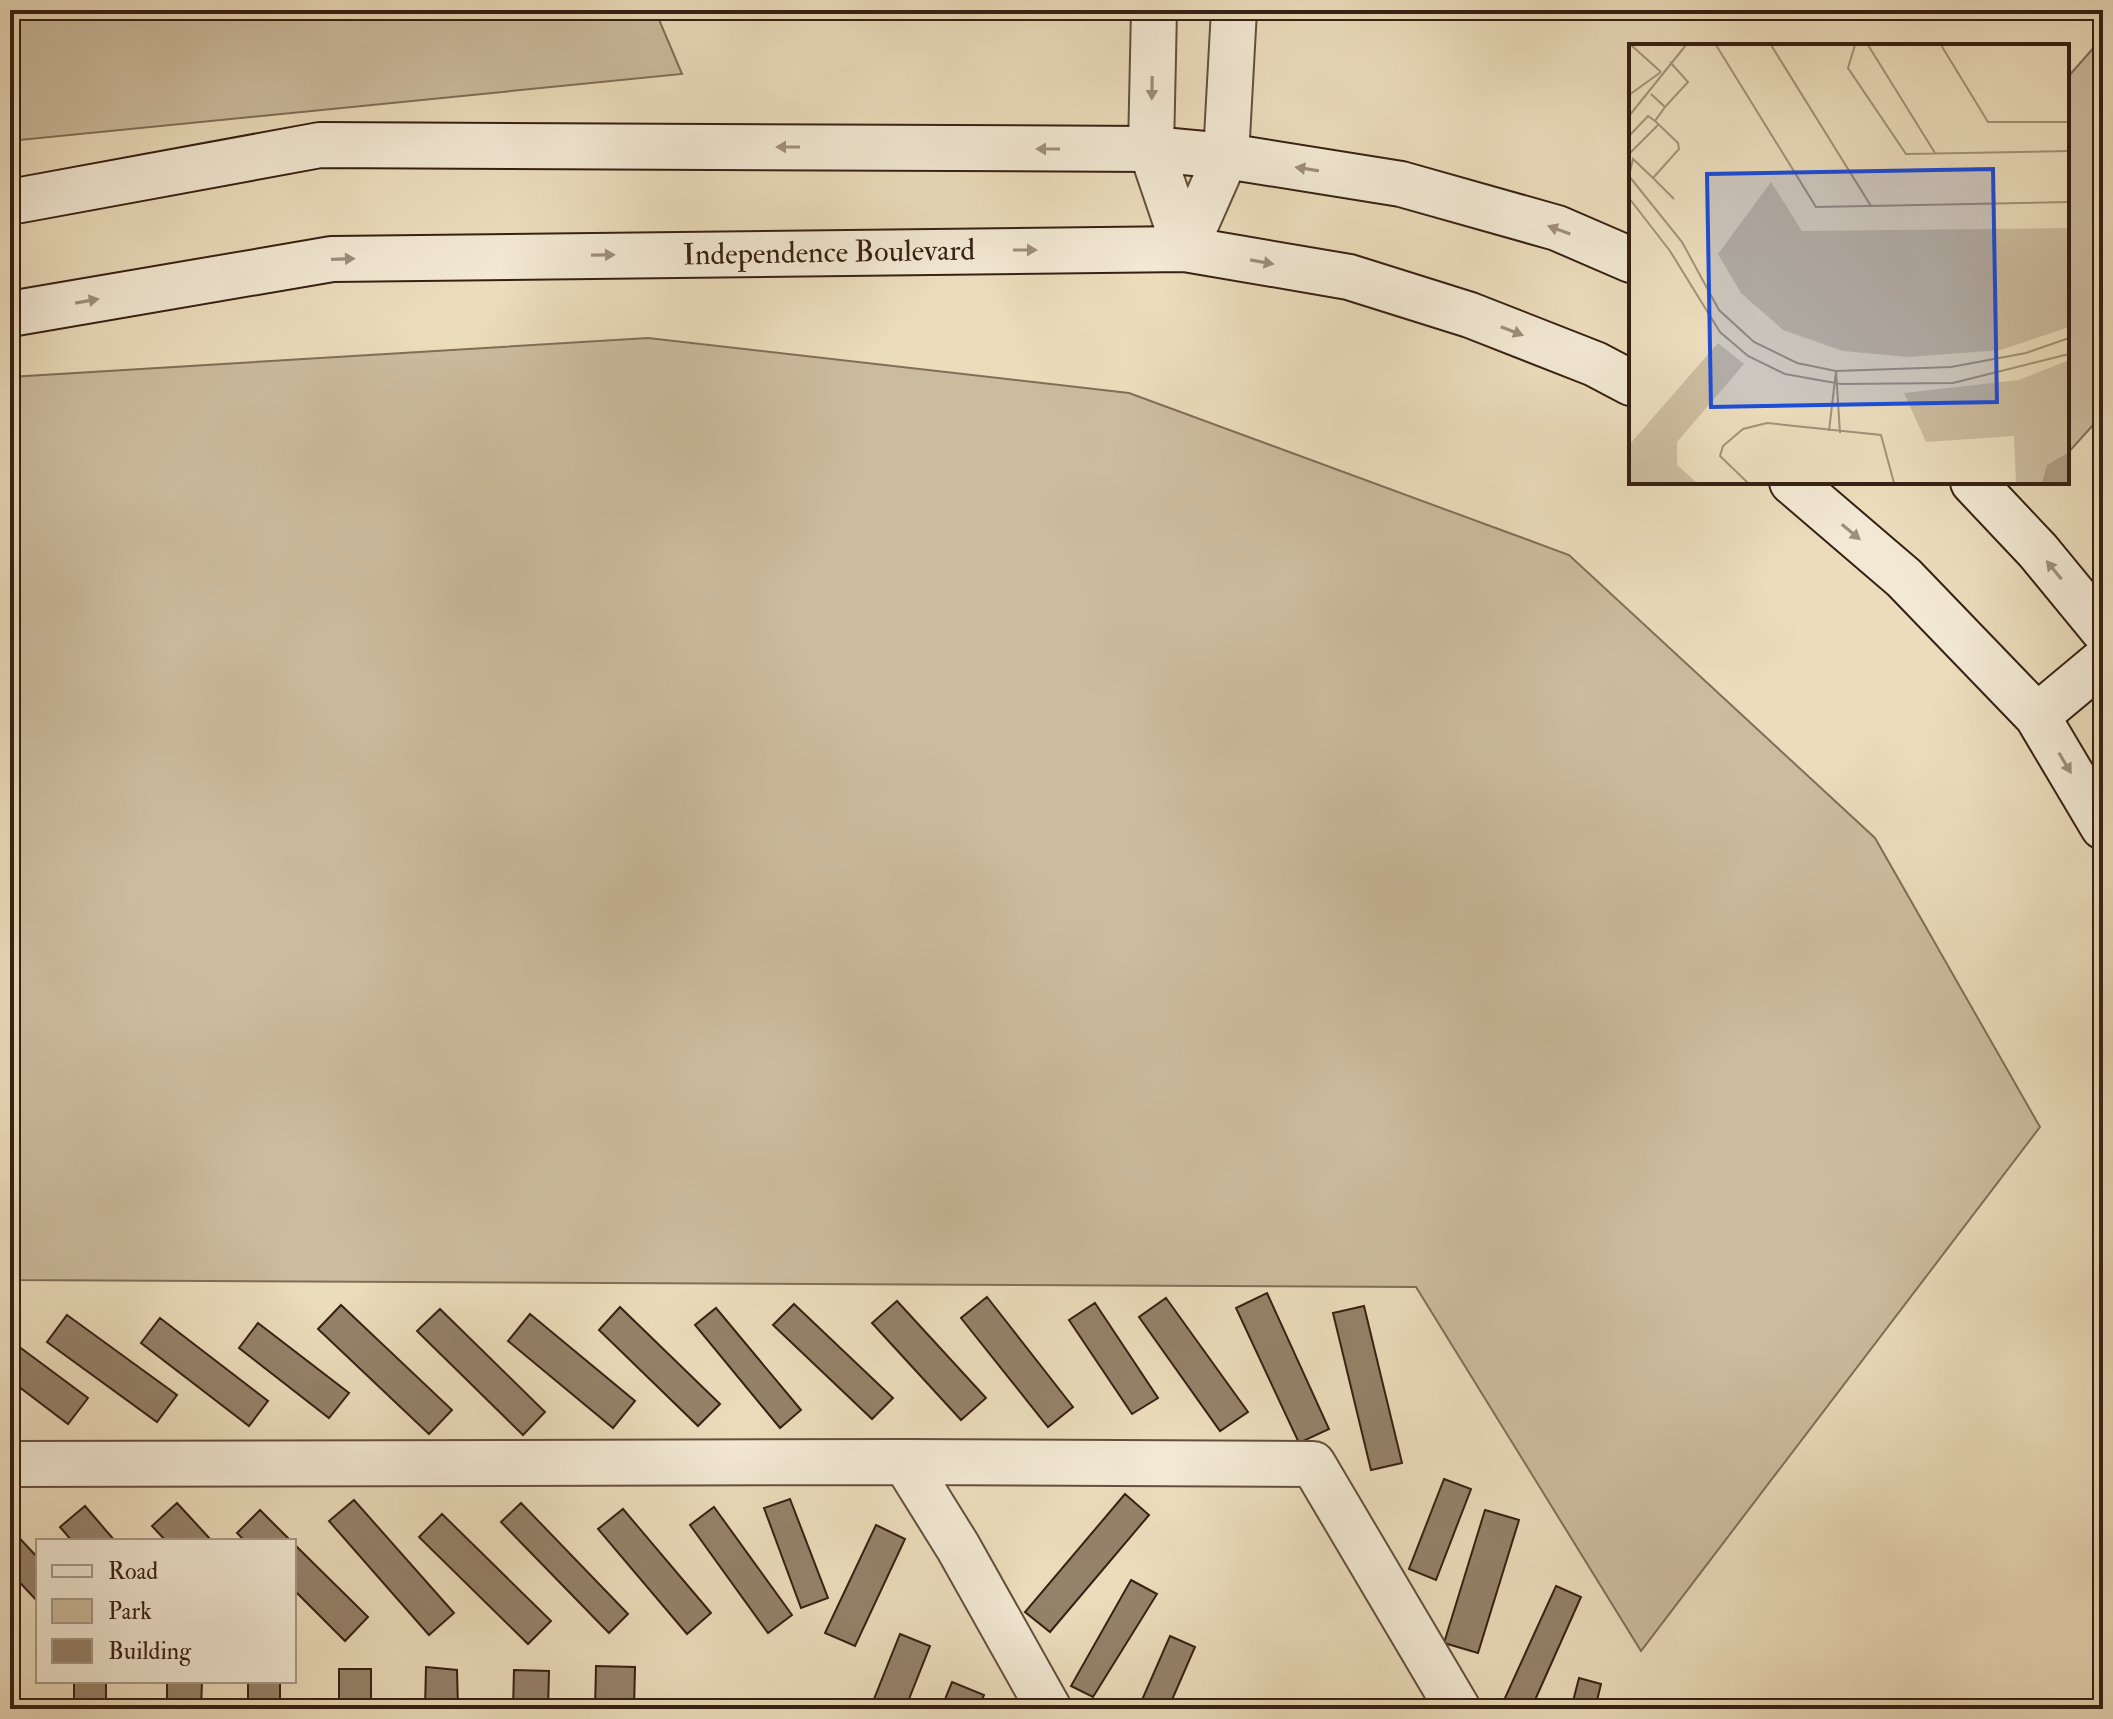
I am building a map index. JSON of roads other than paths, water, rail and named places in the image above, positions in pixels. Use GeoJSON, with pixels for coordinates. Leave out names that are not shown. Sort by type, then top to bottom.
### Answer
{"type":"FeatureCollection","features":[{"type":"Feature","properties":{"kind":"main road"},"geometry":{"type":"LineString","coordinates":[[1154,10],[1151,149],[1185,249]]}},
{"type":"Feature","properties":{"kind":"main road"},"geometry":{"type":"LineString","coordinates":[[1185,249],[1226,156],[1234,10]]}},
{"type":"Feature","properties":{"kind":"main road"},"geometry":{"type":"LineString","coordinates":[[10,202],[320,145],[1151,149],[1226,156],[1401,184],[1557,228],[1629,259]]}},
{"type":"Feature","properties":{"kind":"main road","name":"Independence Boulevard"},"geometry":{"type":"LineString","coordinates":[[10,314],[332,259],[1185,249],[1349,277],[1470,315],[1595,364],[1629,382]]}},
{"type":"Feature","properties":{"kind":"main road"},"geometry":{"type":"LineString","coordinates":[[1794,484],[1904,578],[2037,716],[2103,827]]}},
{"type":"Feature","properties":{"kind":"main road"},"geometry":{"type":"LineString","coordinates":[[1975,484],[2038,551],[2103,630]]}},
{"type":"Feature","properties":{"kind":"main road"},"geometry":{"type":"LineString","coordinates":[[2037,716],[2103,661]]}},
{"type":"Feature","properties":{"kind":"main road"},"geometry":{"type":"LineString","coordinates":[[905,1462],[958,1547],[1049,1709]]}},
{"type":"Feature","properties":{"kind":"main road"},"geometry":{"type":"LineString","coordinates":[[10,1464],[1313,1464],[1458,1709]]}}]}
